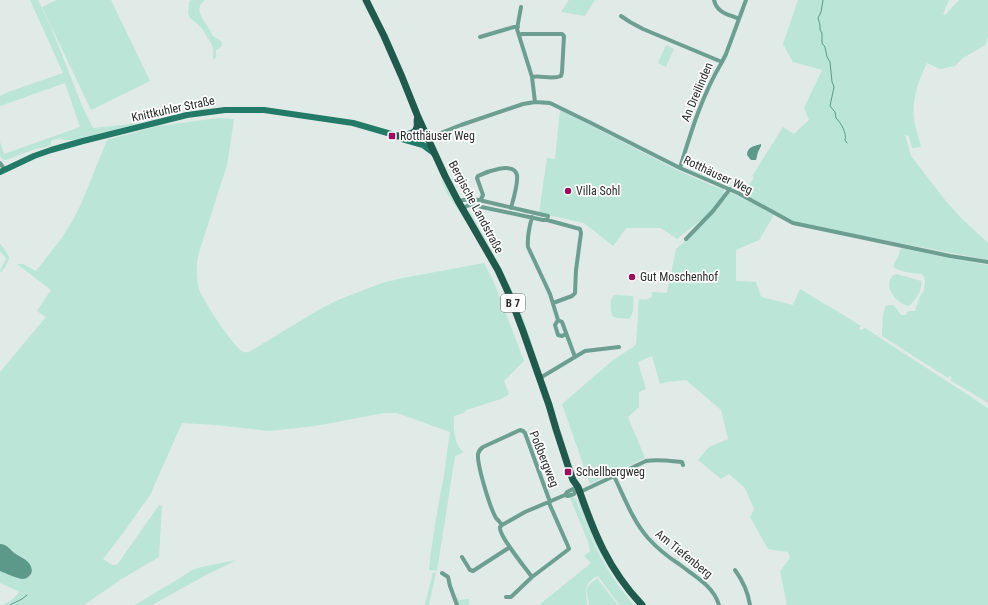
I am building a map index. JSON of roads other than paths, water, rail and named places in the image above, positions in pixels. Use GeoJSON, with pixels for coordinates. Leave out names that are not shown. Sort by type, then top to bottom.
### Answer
{"type":"FeatureCollection","features":[{"type":"Feature","properties":{"kind":"main road","name":"Bergische Landstraße"},"geometry":{"type":"LineString","coordinates":[[366,0],[384,36],[445,176],[498,270],[509,294],[520,320],[540,378],[568,466],[592,527],[613,568],[624,585],[642,605]]}},
{"type":"Feature","properties":{"kind":"main road"},"geometry":{"type":"LineString","coordinates":[[398,136],[415,132],[418,117]]}},
{"type":"Feature","properties":{"kind":"street"},"geometry":{"type":"LineString","coordinates":[[714,0],[720,11],[739,19]]}},
{"type":"Feature","properties":{"kind":"street"},"geometry":{"type":"LineString","coordinates":[[722,62],[746,0]]}},
{"type":"Feature","properties":{"kind":"street"},"geometry":{"type":"LineString","coordinates":[[521,7],[518,27],[532,76],[534,102]]}},
{"type":"Feature","properties":{"kind":"street","name":"An Dreilinden"},"geometry":{"type":"LineString","coordinates":[[621,16],[643,28],[722,62],[713,77],[697,114],[680,168]]}},
{"type":"Feature","properties":{"kind":"street"},"geometry":{"type":"LineString","coordinates":[[480,37],[518,27]]}},
{"type":"Feature","properties":{"kind":"street"},"geometry":{"type":"LineString","coordinates":[[519,34],[560,34],[564,36],[561,76],[556,78],[532,76]]}},
{"type":"Feature","properties":{"kind":"street","name":"Rotthäuser Weg"},"geometry":{"type":"LineString","coordinates":[[428,136],[434,136],[517,105],[534,102],[554,104],[680,168],[730,189],[793,223],[950,256],[988,262]]}},
{"type":"Feature","properties":{"kind":"street","name":"Knittkuhler Straße"},"geometry":{"type":"LineString","coordinates":[[2,171],[34,156],[64,146],[188,115],[218,110],[282,112],[353,123],[398,136],[428,136]]}},
{"type":"Feature","properties":{"kind":"street"},"geometry":{"type":"LineString","coordinates":[[398,136],[423,145],[436,156]]}},
{"type":"Feature","properties":{"kind":"street"},"geometry":{"type":"LineString","coordinates":[[0,163],[2,171]]}},
{"type":"Feature","properties":{"kind":"street"},"geometry":{"type":"LineString","coordinates":[[479,200],[483,195],[477,178],[478,176],[493,170],[512,168],[515,170],[517,176],[510,210]]}},
{"type":"Feature","properties":{"kind":"street"},"geometry":{"type":"LineString","coordinates":[[686,239],[713,211],[730,189]]}},
{"type":"Feature","properties":{"kind":"street"},"geometry":{"type":"LineString","coordinates":[[458,201],[469,199],[479,200],[543,220],[547,218]]}},
{"type":"Feature","properties":{"kind":"street"},"geometry":{"type":"LineString","coordinates":[[463,208],[469,205],[510,210],[547,218],[577,228],[581,231],[576,270],[575,293],[572,296],[553,303]]}},
{"type":"Feature","properties":{"kind":"street"},"geometry":{"type":"LineString","coordinates":[[532,217],[528,234],[528,247],[553,303],[558,320],[562,322],[575,357]]}},
{"type":"Feature","properties":{"kind":"street"},"geometry":{"type":"LineString","coordinates":[[558,320],[555,325],[558,335],[562,336],[566,334]]}},
{"type":"Feature","properties":{"kind":"street"},"geometry":{"type":"LineString","coordinates":[[540,378],[585,351],[619,347]]}},
{"type":"Feature","properties":{"kind":"street","name":"Poßbergweg"},"geometry":{"type":"LineString","coordinates":[[502,525],[496,519],[486,491],[479,466],[478,453],[480,448],[520,430],[523,431],[550,502]]}},
{"type":"Feature","properties":{"kind":"street"},"geometry":{"type":"LineString","coordinates":[[532,577],[510,547],[501,531],[500,526],[525,512],[565,495],[573,489],[578,490],[650,460],[682,462],[683,465]]}},
{"type":"Feature","properties":{"kind":"street","name":"Am Tiefenberg"},"geometry":{"type":"LineString","coordinates":[[614,476],[632,513],[648,537],[665,554],[709,587],[716,596],[719,605]]}},
{"type":"Feature","properties":{"kind":"street"},"geometry":{"type":"LineString","coordinates":[[506,597],[511,597],[532,577],[569,549],[550,502]]}},
{"type":"Feature","properties":{"kind":"street"},"geometry":{"type":"LineString","coordinates":[[462,556],[470,570],[473,571],[510,547]]}},
{"type":"Feature","properties":{"kind":"street"},"geometry":{"type":"LineString","coordinates":[[735,570],[746,589],[750,605]]}},
{"type":"Feature","properties":{"kind":"street"},"geometry":{"type":"LineString","coordinates":[[442,573],[448,577],[457,605]]}},
{"type":"Feature","properties":{"kind":"waterway"},"geometry":{"type":"LineString","coordinates":[[823,0],[821,12],[818,18],[822,33],[822,43],[825,47],[827,57],[830,62],[834,87],[830,106],[835,112],[836,118],[843,128],[847,143]]}},
{"type":"Feature","properties":{"kind":"waterway"},"geometry":{"type":"LineString","coordinates":[[10,605],[27,595]]}},
{"type":"Feature","properties":{"kind":"place","name":"Rotthäuser Weg"},"geometry":{"type":"Point","coordinates":[392,136]}},
{"type":"Feature","properties":{"kind":"place","name":"Villa Sohl"},"geometry":{"type":"Point","coordinates":[568,191]}},
{"type":"Feature","properties":{"kind":"place","name":"Gut Moschenhof"},"geometry":{"type":"Point","coordinates":[632,277]}},
{"type":"Feature","properties":{"kind":"place","name":"Schellbergweg"},"geometry":{"type":"Point","coordinates":[568,472]}}]}
